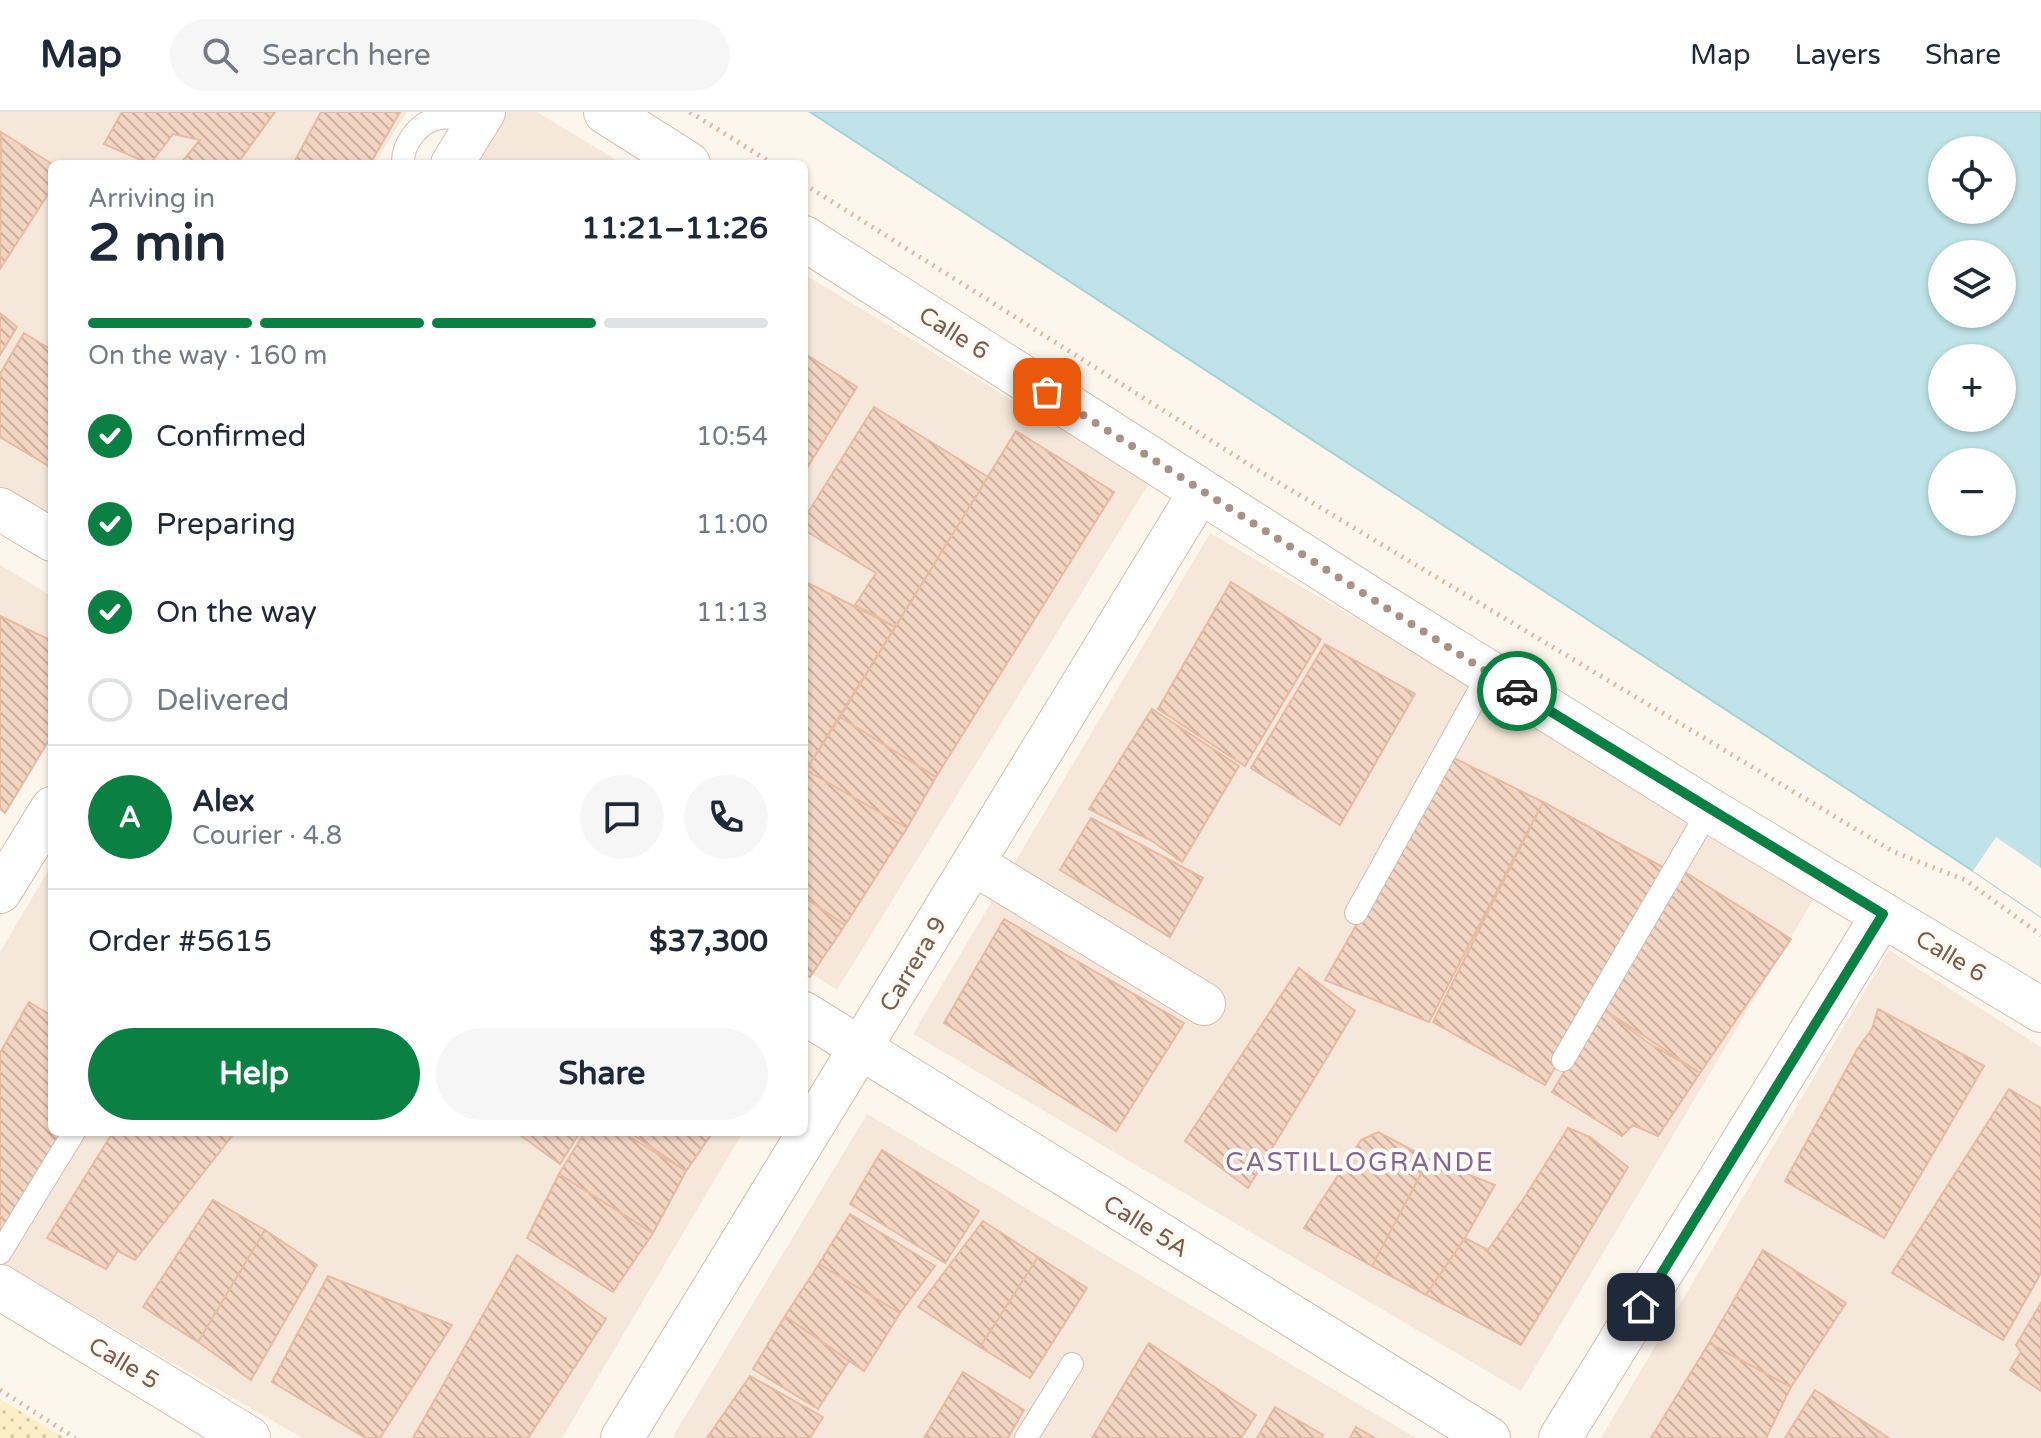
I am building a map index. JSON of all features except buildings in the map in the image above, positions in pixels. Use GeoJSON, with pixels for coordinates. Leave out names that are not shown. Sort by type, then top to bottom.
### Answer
{"type":"FeatureCollection","features":[{"type":"Feature","properties":{"kind":"street"},"geometry":{"type":"LineString","coordinates":[[606,112],[682,160]]}},
{"type":"Feature","properties":{"kind":"street"},"geometry":{"type":"LineString","coordinates":[[454,160],[481,117]]}},
{"type":"Feature","properties":{"kind":"street","name":"Calle 6"},"geometry":{"type":"LineString","coordinates":[[808,241],[1489,673],[2041,1010]]}},
{"type":"Feature","properties":{"kind":"street","name":"Carrera 9"},"geometry":{"type":"LineString","coordinates":[[808,1135],[1201,490]]}},
{"type":"Feature","properties":{"kind":"street"},"geometry":{"type":"LineString","coordinates":[[0,509],[48,538]]}},
{"type":"Feature","properties":{"kind":"street"},"geometry":{"type":"LineString","coordinates":[[0,892],[48,814]]}},
{"type":"Feature","properties":{"kind":"street"},"geometry":{"type":"LineString","coordinates":[[974,864],[1204,1004]]}},
{"type":"Feature","properties":{"kind":"street"},"geometry":{"type":"LineString","coordinates":[[1560,1438],[1883,914]]}},
{"type":"Feature","properties":{"kind":"street","name":"Calle 5A"},"geometry":{"type":"LineString","coordinates":[[808,1016],[1489,1438]]}},
{"type":"Feature","properties":{"kind":"street","name":"Carrera 9"},"geometry":{"type":"LineString","coordinates":[[622,1438],[808,1136]]}},
{"type":"Feature","properties":{"kind":"street","name":"Calle 5"},"geometry":{"type":"LineString","coordinates":[[0,1287],[248,1438]]}},
{"type":"Feature","properties":{"kind":"lane"},"geometry":{"type":"LineString","coordinates":[[403,160],[411,134],[439,118],[481,117]]}},
{"type":"Feature","properties":{"kind":"lane"},"geometry":{"type":"LineString","coordinates":[[1356,913],[1489,673]]}},
{"type":"Feature","properties":{"kind":"lane"},"geometry":{"type":"LineString","coordinates":[[1563,1060],[1709,810]]}},
{"type":"Feature","properties":{"kind":"lane"},"geometry":{"type":"LineString","coordinates":[[0,1253],[72,1136]]}},
{"type":"Feature","properties":{"kind":"lane"},"geometry":{"type":"LineString","coordinates":[[1026,1438],[1072,1364]]}},
{"type":"Feature","properties":{"kind":"path"},"geometry":{"type":"LineString","coordinates":[[690,112],[767,160]]}},
{"type":"Feature","properties":{"kind":"path"},"geometry":{"type":"LineString","coordinates":[[808,187],[1261,472],[1894,852],[1965,880],[2041,935]]}},
{"type":"Feature","properties":{"kind":"path"},"geometry":{"type":"LineString","coordinates":[[0,1390],[75,1438]]}},
{"type":"Feature","properties":{"kind":"shaded area"},"geometry":{"type":"Polygon","coordinates":[[[0,112],[407,112],[377,160],[48,160],[48,522],[0,492],[0,112]]]}},
{"type":"Feature","properties":{"kind":"shaded area"},"geometry":{"type":"Polygon","coordinates":[[[505,112],[537,112],[616,160],[475,160],[505,112]]]}},
{"type":"Feature","properties":{"kind":"shaded area"},"geometry":{"type":"Polygon","coordinates":[[[808,276],[1149,483],[837,990],[808,972],[808,276]]]}},
{"type":"Feature","properties":{"kind":"shaded area"},"geometry":{"type":"Polygon","coordinates":[[[1210,533],[1819,890],[1521,1391],[913,1034],[1210,533]]]}},
{"type":"Feature","properties":{"kind":"shaded area"},"geometry":{"type":"Polygon","coordinates":[[[0,565],[48,594],[48,719],[0,798],[0,565]]]}},
{"type":"Feature","properties":{"kind":"shaded area"},"geometry":{"type":"Polygon","coordinates":[[[48,871],[48,1136],[741,1136],[562,1438],[302,1438],[0,1262],[0,952],[48,871]]]}},
{"type":"Feature","properties":{"kind":"shaded area"},"geometry":{"type":"Polygon","coordinates":[[[1889,950],[2041,1047],[2041,1438],[1601,1438],[1889,950]]]}},
{"type":"Feature","properties":{"kind":"shaded area"},"geometry":{"type":"Polygon","coordinates":[[[867,1114],[1416,1438],[672,1438],[867,1114]]]}},
{"type":"Feature","properties":{"kind":"sand"},"geometry":{"type":"Polygon","coordinates":[[[0,1399],[65,1438],[0,1438],[0,1399]]]}},
{"type":"Feature","properties":{"kind":"water"},"geometry":{"type":"Polygon","coordinates":[[[810,112],[2041,112],[2041,917],[1973,871],[810,112]]]}},
{"type":"Feature","properties":{"kind":"pier"},"geometry":{"type":"Polygon","coordinates":[[[1996,837],[2041,868],[2041,917],[1973,871],[1996,837]]]}},
{"type":"Feature","properties":{"kind":"way so far"},"geometry":{"type":"LineString","coordinates":[[1047,392],[1517,691]]}},
{"type":"Feature","properties":{"kind":"district","name":"CASTILLOGRANDE"},"geometry":{"type":"Point","coordinates":[1360,1162]}},
{"type":"Feature","properties":{"kind":"route"},"geometry":{"type":"LineString","coordinates":[[1517,691],[1883,914],[1641,1307]]}}]}
